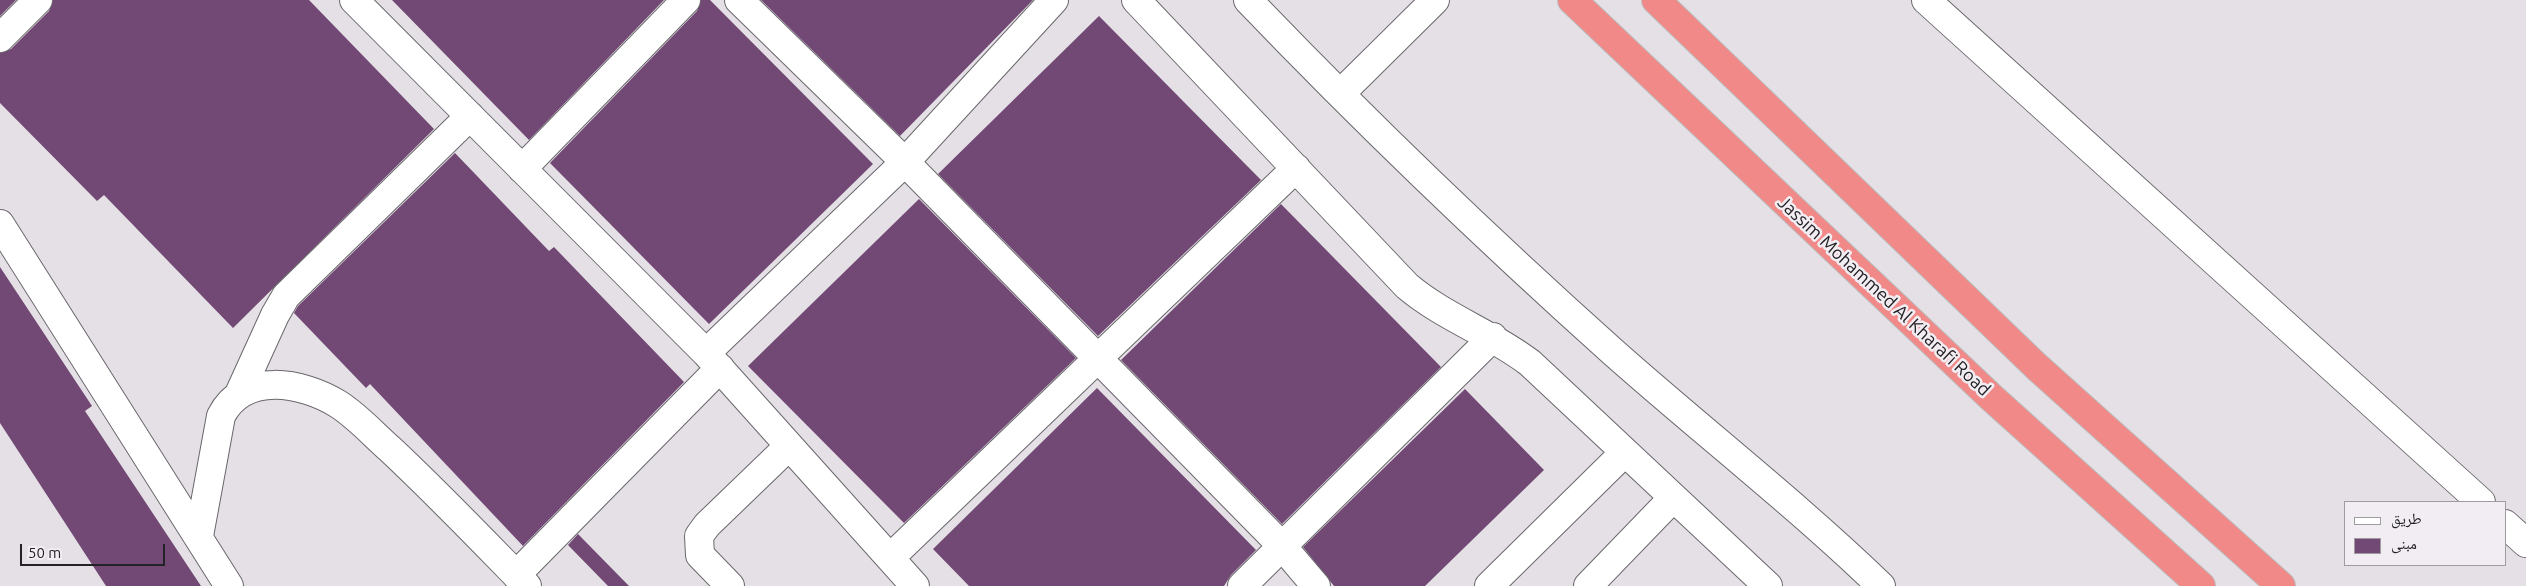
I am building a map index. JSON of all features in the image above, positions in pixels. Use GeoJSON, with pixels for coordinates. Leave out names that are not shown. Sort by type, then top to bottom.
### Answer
{"type":"FeatureCollection","features":[{"type":"Feature","properties":{"kind":"highway","name":"Jassim Mohammed Al Kharafi Road"},"geometry":{"type":"LineString","coordinates":[[1572,0],[1992,398],[2201,586]]}},
{"type":"Feature","properties":{"kind":"highway"},"geometry":{"type":"LineString","coordinates":[[1656,0],[2037,367],[2281,586]]}},
{"type":"Feature","properties":{"kind":"street"},"geometry":{"type":"LineString","coordinates":[[0,38],[38,0]]}},
{"type":"Feature","properties":{"kind":"street"},"geometry":{"type":"LineString","coordinates":[[354,0],[713,360],[915,586]]}},
{"type":"Feature","properties":{"kind":"street"},"geometry":{"type":"LineString","coordinates":[[522,169],[686,0]]}},
{"type":"Feature","properties":{"kind":"street"},"geometry":{"type":"LineString","coordinates":[[739,0],[905,162],[1282,546],[1316,586]]}},
{"type":"Feature","properties":{"kind":"street"},"geometry":{"type":"LineString","coordinates":[[199,536],[221,416],[238,394],[248,388],[270,384],[311,391],[338,404],[401,460],[522,580],[713,360],[905,162],[1054,0]]}},
{"type":"Feature","properties":{"kind":"street"},"geometry":{"type":"LineString","coordinates":[[1136,0],[1407,286],[1436,309],[1493,337],[1530,363],[1672,499],[1768,586]]}},
{"type":"Feature","properties":{"kind":"street"},"geometry":{"type":"LineString","coordinates":[[1248,0],[1430,182],[1578,320],[1708,435],[1813,522],[1881,586]]}},
{"type":"Feature","properties":{"kind":"street"},"geometry":{"type":"LineString","coordinates":[[1340,94],[1435,0]]}},
{"type":"Feature","properties":{"kind":"street"},"geometry":{"type":"LineString","coordinates":[[1926,0],[2480,501]]}},
{"type":"Feature","properties":{"kind":"street"},"geometry":{"type":"LineString","coordinates":[[238,394],[274,315],[286,296],[470,116]]}},
{"type":"Feature","properties":{"kind":"street"},"geometry":{"type":"LineString","coordinates":[[890,558],[1296,168]]}},
{"type":"Feature","properties":{"kind":"street"},"geometry":{"type":"LineString","coordinates":[[0,224],[229,586]]}},
{"type":"Feature","properties":{"kind":"street"},"geometry":{"type":"LineString","coordinates":[[1242,586],[1493,337]]}},
{"type":"Feature","properties":{"kind":"street"},"geometry":{"type":"LineString","coordinates":[[730,586],[700,555],[699,536],[789,446]]}},
{"type":"Feature","properties":{"kind":"street"},"geometry":{"type":"LineString","coordinates":[[1489,586],[1624,453]]}},
{"type":"Feature","properties":{"kind":"street"},"geometry":{"type":"LineString","coordinates":[[1588,586],[1672,499]]}},
{"type":"Feature","properties":{"kind":"street"},"geometry":{"type":"LineString","coordinates":[[2506,525],[2526,543]]}},
{"type":"Feature","properties":{"kind":"street"},"geometry":{"type":"LineString","coordinates":[[1735,586],[1738,559]]}},
{"type":"Feature","properties":{"kind":"building"},"geometry":{"type":"Polygon","coordinates":[[[0,0],[16,0],[0,16],[0,0]]]}},
{"type":"Feature","properties":{"kind":"building"},"geometry":{"type":"Polygon","coordinates":[[[53,0],[309,0],[434,129],[233,328],[104,195],[97,201],[0,103],[0,53],[11,49],[49,11],[53,0]]]}},
{"type":"Feature","properties":{"kind":"building"},"geometry":{"type":"Polygon","coordinates":[[[392,0],[664,0],[529,140],[392,0]]]}},
{"type":"Feature","properties":{"kind":"building"},"geometry":{"type":"Polygon","coordinates":[[[701,0],[710,0],[873,164],[709,324],[550,163],[697,11],[701,0]]]}},
{"type":"Feature","properties":{"kind":"building"},"geometry":{"type":"Polygon","coordinates":[[[761,0],[1033,0],[900,136],[761,0]]]}},
{"type":"Feature","properties":{"kind":"building"},"geometry":{"type":"Polygon","coordinates":[[[1099,16],[1261,180],[1098,336],[938,174],[1099,16]]]}},
{"type":"Feature","properties":{"kind":"building"},"geometry":{"type":"Polygon","coordinates":[[[455,153],[549,251],[554,247],[684,382],[523,546],[370,384],[366,388],[294,313],[298,306],[455,153]]]}},
{"type":"Feature","properties":{"kind":"building"},"geometry":{"type":"Polygon","coordinates":[[[919,199],[1076,358],[904,523],[748,366],[919,199]]]}},
{"type":"Feature","properties":{"kind":"building"},"geometry":{"type":"Polygon","coordinates":[[[1281,204],[1441,367],[1282,524],[1121,360],[1281,204]]]}},
{"type":"Feature","properties":{"kind":"building"},"geometry":{"type":"Polygon","coordinates":[[[0,267],[92,406],[85,411],[201,586],[106,586],[0,423],[0,267]]]}},
{"type":"Feature","properties":{"kind":"building"},"geometry":{"type":"Polygon","coordinates":[[[1097,388],[1256,550],[1231,575],[1224,586],[969,586],[933,549],[1097,388]]]}},
{"type":"Feature","properties":{"kind":"building"},"geometry":{"type":"Polygon","coordinates":[[[1465,389],[1544,470],[1425,586],[1334,586],[1303,547],[1465,389]]]}},
{"type":"Feature","properties":{"kind":"building"},"geometry":{"type":"Polygon","coordinates":[[[578,534],[629,586],[608,586],[568,545],[578,534]]]}}]}
